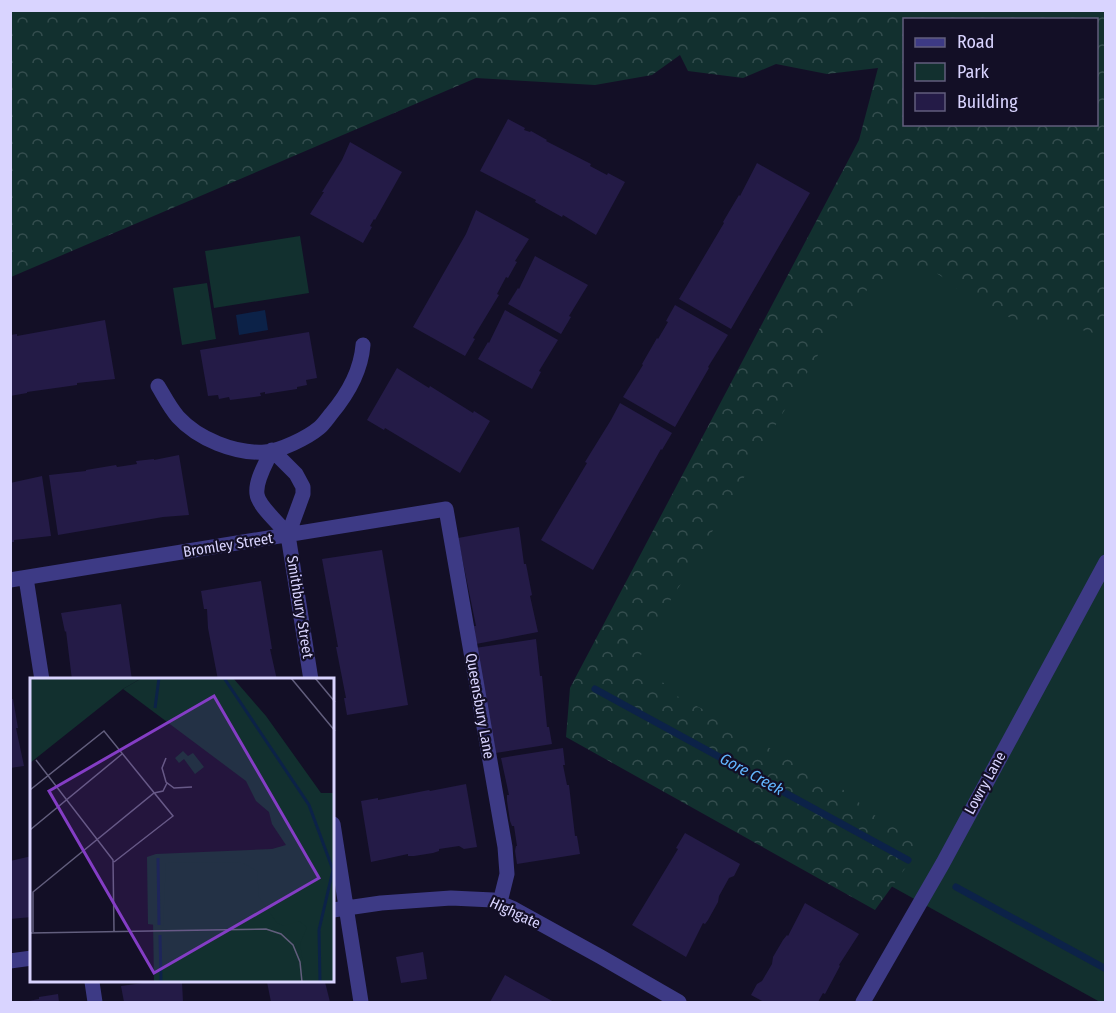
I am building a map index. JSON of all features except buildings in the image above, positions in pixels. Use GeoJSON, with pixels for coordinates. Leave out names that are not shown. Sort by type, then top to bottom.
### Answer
{"type":"FeatureCollection","features":[{"type":"Feature","properties":{"kind":"street"},"geometry":{"type":"LineString","coordinates":[[158,386],[178,417],[193,430],[240,450],[266,452],[289,445],[319,428],[340,403],[359,367],[363,345]]}},
{"type":"Feature","properties":{"kind":"street"},"geometry":{"type":"LineString","coordinates":[[272,450],[296,474],[303,487],[303,494],[288,535],[262,506],[257,495],[258,483],[272,450]]}},
{"type":"Feature","properties":{"kind":"street","name":"Bromley Street"},"geometry":{"type":"LineString","coordinates":[[18,579],[446,509]]}},
{"type":"Feature","properties":{"kind":"street","name":"Queensbury Lane"},"geometry":{"type":"LineString","coordinates":[[446,509],[505,847],[507,874],[500,902]]}},
{"type":"Feature","properties":{"kind":"street","name":"Smithbury Street"},"geometry":{"type":"LineString","coordinates":[[288,535],[311,678]]}},
{"type":"Feature","properties":{"kind":"street","name":"Lowry Lane"},"geometry":{"type":"LineString","coordinates":[[863,1002],[943,863],[1106,562]]}},
{"type":"Feature","properties":{"kind":"street"},"geometry":{"type":"LineString","coordinates":[[18,579],[42,678]]}},
{"type":"Feature","properties":{"kind":"street"},"geometry":{"type":"LineString","coordinates":[[334,837],[340,909],[361,1002]]}},
{"type":"Feature","properties":{"kind":"street","name":"Highgate"},"geometry":{"type":"LineString","coordinates":[[340,909],[451,897],[485,898],[500,902],[679,1002]]}},
{"type":"Feature","properties":{"kind":"street"},"geometry":{"type":"LineString","coordinates":[[10,961],[30,958]]}},
{"type":"Feature","properties":{"kind":"street"},"geometry":{"type":"LineString","coordinates":[[92,983],[95,1002]]}},
{"type":"Feature","properties":{"kind":"green space"},"geometry":{"type":"Polygon","coordinates":[[[11,10],[1105,11],[1105,330],[1098,334],[1061,325],[1042,329],[992,311],[979,298],[960,292],[950,282],[930,269],[920,269],[885,278],[867,290],[855,308],[841,314],[833,324],[821,350],[717,522],[699,558],[674,594],[645,645],[638,663],[652,679],[664,683],[673,694],[722,719],[847,792],[871,813],[922,845],[875,910],[566,737],[570,688],[859,140],[878,68],[827,74],[776,64],[743,78],[688,71],[680,55],[652,75],[595,85],[476,78],[11,277],[11,10]]]}},
{"type":"Feature","properties":{"kind":"green space"},"geometry":{"type":"Polygon","coordinates":[[[1105,11],[1105,1002],[1100,1002],[577,712],[909,126],[1098,126],[1098,18],[1105,11]]]}},
{"type":"Feature","properties":{"kind":"green space"},"geometry":{"type":"Polygon","coordinates":[[[300,236],[309,293],[214,308],[205,251],[300,236]]]}},
{"type":"Feature","properties":{"kind":"green space"},"geometry":{"type":"Polygon","coordinates":[[[207,283],[216,339],[182,345],[173,288],[207,283]]]}},
{"type":"Feature","properties":{"kind":"water"},"geometry":{"type":"Polygon","coordinates":[[[265,310],[268,330],[239,335],[236,315],[265,310]]]}},
{"type":"Feature","properties":{"kind":"waterway","name":"Gore Creek"},"geometry":{"type":"LineString","coordinates":[[595,689],[908,860]]}},
{"type":"Feature","properties":{"kind":"waterway","name":"Gore Creek"},"geometry":{"type":"LineString","coordinates":[[956,887],[1106,969]]}}]}
